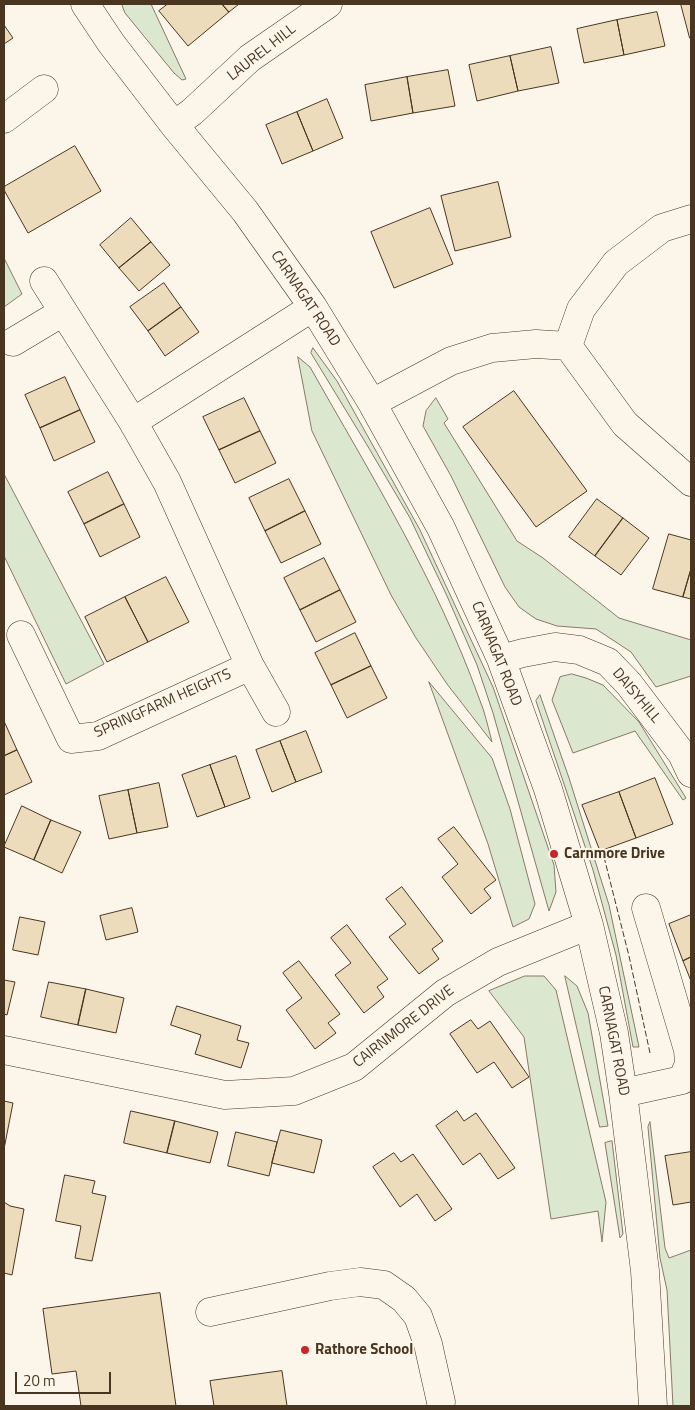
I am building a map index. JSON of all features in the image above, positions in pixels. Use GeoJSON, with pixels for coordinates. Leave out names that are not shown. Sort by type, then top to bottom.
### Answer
{"type":"FeatureCollection","features":[{"type":"Feature","properties":{"kind":"street","name":"CARNAGAT ROAD"},"geometry":{"type":"LineString","coordinates":[[86,4],[111,43],[174,125],[245,211],[312,307],[372,403],[441,528],[501,659],[548,789],[589,925],[614,1033],[624,1093],[645,1271],[653,1406]]}},
{"type":"Feature","properties":{"kind":"street","name":"LAUREL HILL"},"geometry":{"type":"LineString","coordinates":[[174,125],[192,112],[250,58],[328,4]]}},
{"type":"Feature","properties":{"kind":"street"},"geometry":{"type":"LineString","coordinates":[[4,119],[44,89]]}},
{"type":"Feature","properties":{"kind":"street"},"geometry":{"type":"LineString","coordinates":[[568,346],[581,309],[616,263],[662,228],[691,219]]}},
{"type":"Feature","properties":{"kind":"street","name":"SPRINGFARM HEIGHTS"},"geometry":{"type":"LineString","coordinates":[[44,281],[133,422],[167,482],[250,666],[276,712]]}},
{"type":"Feature","properties":{"kind":"street"},"geometry":{"type":"LineString","coordinates":[[133,422],[312,307]]}},
{"type":"Feature","properties":{"kind":"street"},"geometry":{"type":"LineString","coordinates":[[13,342],[63,312]]}},
{"type":"Feature","properties":{"kind":"street"},"geometry":{"type":"LineString","coordinates":[[372,403],[451,361],[492,348],[536,344],[568,346]]}},
{"type":"Feature","properties":{"kind":"street"},"geometry":{"type":"LineString","coordinates":[[568,346],[625,424],[691,482]]}},
{"type":"Feature","properties":{"kind":"street","name":"SPRINGFARM HEIGHTS"},"geometry":{"type":"LineString","coordinates":[[21,635],[71,739],[98,736],[250,666]]}},
{"type":"Feature","properties":{"kind":"street","name":"DAISYHILL"},"geometry":{"type":"LineString","coordinates":[[501,659],[555,647],[579,650],[608,662],[629,684],[682,754],[691,773]]}},
{"type":"Feature","properties":{"kind":"street"},"geometry":{"type":"LineString","coordinates":[[624,1093],[682,1080],[689,1064],[688,1050],[646,908]]}},
{"type":"Feature","properties":{"kind":"street","name":"CAIRNMORE DRIVE"},"geometry":{"type":"LineString","coordinates":[[4,1050],[225,1095],[294,1091],[354,1067],[445,993],[498,962],[589,925]]}},
{"type":"Feature","properties":{"kind":"street"},"geometry":{"type":"LineString","coordinates":[[210,1312],[330,1286],[360,1282],[384,1285],[404,1299],[418,1316],[428,1344],[441,1402]]}},
{"type":"Feature","properties":{"kind":"green space"},"geometry":{"type":"Polygon","coordinates":[[[122,4],[151,4],[186,79],[182,80],[174,73],[125,13],[122,4]]]}},
{"type":"Feature","properties":{"kind":"green space"},"geometry":{"type":"Polygon","coordinates":[[[4,258],[22,294],[4,307],[4,258]]]}},
{"type":"Feature","properties":{"kind":"green space"},"geometry":{"type":"Polygon","coordinates":[[[313,348],[337,381],[420,530],[493,687],[554,865],[556,892],[549,911],[493,713],[477,665],[410,518],[311,353],[313,348]]]}},
{"type":"Feature","properties":{"kind":"green space"},"geometry":{"type":"Polygon","coordinates":[[[298,357],[310,367],[402,529],[423,570],[462,655],[483,709],[492,742],[447,684],[416,638],[391,595],[312,431],[298,357]]]}},
{"type":"Feature","properties":{"kind":"green space"},"geometry":{"type":"Polygon","coordinates":[[[436,398],[448,419],[444,423],[517,541],[543,558],[619,618],[691,640],[691,676],[656,687],[631,652],[596,629],[557,626],[536,619],[519,607],[505,587],[451,476],[423,426],[426,411],[436,398]]]}},
{"type":"Feature","properties":{"kind":"green space"},"geometry":{"type":"Polygon","coordinates":[[[4,474],[104,664],[66,684],[4,556],[4,474]]]}},
{"type":"Feature","properties":{"kind":"green space"},"geometry":{"type":"Polygon","coordinates":[[[572,674],[603,685],[639,722],[686,798],[683,800],[635,731],[573,753],[552,700],[560,677],[572,674]]]}},
{"type":"Feature","properties":{"kind":"green space"},"geometry":{"type":"Polygon","coordinates":[[[429,682],[492,758],[510,809],[535,904],[529,919],[513,927],[488,844],[429,682]]]}},
{"type":"Feature","properties":{"kind":"green space"},"geometry":{"type":"Polygon","coordinates":[[[540,695],[569,778],[609,905],[639,1047],[633,1047],[616,955],[593,870],[536,701],[540,695]]]}},
{"type":"Feature","properties":{"kind":"green space"},"geometry":{"type":"Polygon","coordinates":[[[525,976],[544,976],[556,990],[606,1202],[602,1242],[598,1211],[551,1219],[524,1037],[489,991],[525,976]]]}},
{"type":"Feature","properties":{"kind":"green space"},"geometry":{"type":"Polygon","coordinates":[[[565,976],[577,986],[588,1013],[608,1126],[600,1127],[565,976]]]}},
{"type":"Feature","properties":{"kind":"green space"},"geometry":{"type":"Polygon","coordinates":[[[650,1122],[665,1248],[669,1258],[691,1250],[691,1406],[673,1406],[667,1290],[660,1258],[648,1127],[650,1122]]]}},
{"type":"Feature","properties":{"kind":"green space"},"geometry":{"type":"Polygon","coordinates":[[[612,1141],[623,1234],[620,1238],[605,1143],[612,1141]]]}},
{"type":"Feature","properties":{"kind":"building"},"geometry":{"type":"Polygon","coordinates":[[[168,4],[222,4],[229,12],[188,46],[159,11],[168,4]]]}},
{"type":"Feature","properties":{"kind":"building"},"geometry":{"type":"Polygon","coordinates":[[[222,4],[239,4],[229,12],[222,4]]]}},
{"type":"Feature","properties":{"kind":"building"},"geometry":{"type":"Polygon","coordinates":[[[681,4],[691,4],[691,38],[690,38],[681,4]]]}},
{"type":"Feature","properties":{"kind":"building"},"geometry":{"type":"Polygon","coordinates":[[[657,12],[665,46],[624,55],[617,20],[657,12]]]}},
{"type":"Feature","properties":{"kind":"building"},"geometry":{"type":"Polygon","coordinates":[[[617,20],[624,55],[584,63],[577,29],[617,20]]]}},
{"type":"Feature","properties":{"kind":"building"},"geometry":{"type":"Polygon","coordinates":[[[4,25],[13,38],[4,44],[4,25]]]}},
{"type":"Feature","properties":{"kind":"building"},"geometry":{"type":"Polygon","coordinates":[[[551,47],[559,83],[518,91],[510,56],[551,47]]]}},
{"type":"Feature","properties":{"kind":"building"},"geometry":{"type":"Polygon","coordinates":[[[510,56],[518,91],[477,101],[469,65],[510,56]]]}},
{"type":"Feature","properties":{"kind":"building"},"geometry":{"type":"Polygon","coordinates":[[[448,70],[455,106],[413,113],[407,77],[448,70]]]}},
{"type":"Feature","properties":{"kind":"building"},"geometry":{"type":"Polygon","coordinates":[[[407,77],[413,113],[371,121],[365,85],[407,77]]]}},
{"type":"Feature","properties":{"kind":"building"},"geometry":{"type":"Polygon","coordinates":[[[327,99],[343,138],[313,151],[297,112],[327,99]]]}},
{"type":"Feature","properties":{"kind":"building"},"geometry":{"type":"Polygon","coordinates":[[[297,112],[313,151],[282,164],[266,125],[297,112]]]}},
{"type":"Feature","properties":{"kind":"building"},"geometry":{"type":"Polygon","coordinates":[[[75,146],[101,191],[28,233],[4,187],[75,146]]]}},
{"type":"Feature","properties":{"kind":"building"},"geometry":{"type":"Polygon","coordinates":[[[498,182],[511,237],[455,251],[441,196],[498,182]]]}},
{"type":"Feature","properties":{"kind":"building"},"geometry":{"type":"Polygon","coordinates":[[[430,208],[453,264],[394,288],[371,232],[430,208]]]}},
{"type":"Feature","properties":{"kind":"building"},"geometry":{"type":"Polygon","coordinates":[[[131,218],[151,242],[119,268],[100,245],[131,218]]]}},
{"type":"Feature","properties":{"kind":"building"},"geometry":{"type":"Polygon","coordinates":[[[151,242],[170,265],[139,291],[119,268],[151,242]]]}},
{"type":"Feature","properties":{"kind":"building"},"geometry":{"type":"Polygon","coordinates":[[[164,283],[181,307],[148,331],[130,307],[164,283]]]}},
{"type":"Feature","properties":{"kind":"building"},"geometry":{"type":"Polygon","coordinates":[[[181,307],[199,332],[165,356],[148,331],[181,307]]]}},
{"type":"Feature","properties":{"kind":"building"},"geometry":{"type":"Polygon","coordinates":[[[65,377],[80,410],[40,428],[25,395],[65,377]]]}},
{"type":"Feature","properties":{"kind":"building"},"geometry":{"type":"Polygon","coordinates":[[[514,391],[587,491],[536,527],[463,427],[514,391]]]}},
{"type":"Feature","properties":{"kind":"building"},"geometry":{"type":"Polygon","coordinates":[[[244,398],[260,431],[219,450],[203,417],[244,398]]]}},
{"type":"Feature","properties":{"kind":"building"},"geometry":{"type":"Polygon","coordinates":[[[80,410],[95,442],[54,461],[40,428],[80,410]]]}},
{"type":"Feature","properties":{"kind":"building"},"geometry":{"type":"Polygon","coordinates":[[[260,431],[276,463],[235,483],[219,450],[260,431]]]}},
{"type":"Feature","properties":{"kind":"building"},"geometry":{"type":"Polygon","coordinates":[[[108,472],[124,504],[84,524],[68,492],[108,472]]]}},
{"type":"Feature","properties":{"kind":"building"},"geometry":{"type":"Polygon","coordinates":[[[289,479],[305,511],[265,531],[249,498],[289,479]]]}},
{"type":"Feature","properties":{"kind":"building"},"geometry":{"type":"Polygon","coordinates":[[[597,499],[623,518],[595,556],[569,537],[597,499]]]}},
{"type":"Feature","properties":{"kind":"building"},"geometry":{"type":"Polygon","coordinates":[[[124,504],[140,537],[100,557],[84,524],[124,504]]]}},
{"type":"Feature","properties":{"kind":"building"},"geometry":{"type":"Polygon","coordinates":[[[305,511],[321,544],[281,563],[265,531],[305,511]]]}},
{"type":"Feature","properties":{"kind":"building"},"geometry":{"type":"Polygon","coordinates":[[[623,518],[649,538],[621,575],[595,556],[623,518]]]}},
{"type":"Feature","properties":{"kind":"building"},"geometry":{"type":"Polygon","coordinates":[[[669,534],[691,540],[691,569],[683,597],[653,589],[669,534]]]}},
{"type":"Feature","properties":{"kind":"building"},"geometry":{"type":"Polygon","coordinates":[[[324,558],[340,590],[300,610],[284,578],[324,558]]]}},
{"type":"Feature","properties":{"kind":"building"},"geometry":{"type":"Polygon","coordinates":[[[691,569],[691,599],[683,597],[691,569]]]}},
{"type":"Feature","properties":{"kind":"building"},"geometry":{"type":"Polygon","coordinates":[[[166,577],[189,622],[148,642],[125,597],[166,577]]]}},
{"type":"Feature","properties":{"kind":"building"},"geometry":{"type":"Polygon","coordinates":[[[340,590],[356,622],[316,642],[300,610],[340,590]]]}},
{"type":"Feature","properties":{"kind":"building"},"geometry":{"type":"Polygon","coordinates":[[[125,597],[148,642],[107,662],[85,617],[125,597]]]}},
{"type":"Feature","properties":{"kind":"building"},"geometry":{"type":"Polygon","coordinates":[[[355,633],[371,666],[331,685],[315,653],[355,633]]]}},
{"type":"Feature","properties":{"kind":"building"},"geometry":{"type":"Polygon","coordinates":[[[371,666],[387,698],[347,718],[331,685],[371,666]]]}},
{"type":"Feature","properties":{"kind":"building"},"geometry":{"type":"Polygon","coordinates":[[[4,721],[17,750],[4,756],[4,721]]]}},
{"type":"Feature","properties":{"kind":"building"},"geometry":{"type":"Polygon","coordinates":[[[306,731],[322,772],[296,782],[280,741],[306,731]]]}},
{"type":"Feature","properties":{"kind":"building"},"geometry":{"type":"Polygon","coordinates":[[[280,741],[296,782],[272,792],[256,750],[280,741]]]}},
{"type":"Feature","properties":{"kind":"building"},"geometry":{"type":"Polygon","coordinates":[[[17,750],[32,782],[4,795],[4,756],[17,750]]]}},
{"type":"Feature","properties":{"kind":"building"},"geometry":{"type":"Polygon","coordinates":[[[236,756],[250,798],[225,807],[210,765],[236,756]]]}},
{"type":"Feature","properties":{"kind":"building"},"geometry":{"type":"Polygon","coordinates":[[[210,765],[225,807],[197,817],[182,775],[210,765]]]}},
{"type":"Feature","properties":{"kind":"building"},"geometry":{"type":"Polygon","coordinates":[[[655,778],[673,824],[636,838],[619,792],[655,778]]]}},
{"type":"Feature","properties":{"kind":"building"},"geometry":{"type":"Polygon","coordinates":[[[159,783],[168,827],[137,833],[128,790],[159,783]]]}},
{"type":"Feature","properties":{"kind":"building"},"geometry":{"type":"Polygon","coordinates":[[[128,790],[137,833],[109,839],[99,796],[128,790]]]}},
{"type":"Feature","properties":{"kind":"building"},"geometry":{"type":"Polygon","coordinates":[[[619,792],[636,838],[600,851],[582,805],[619,792]]]}},
{"type":"Feature","properties":{"kind":"building"},"geometry":{"type":"Polygon","coordinates":[[[22,806],[51,820],[34,860],[4,847],[22,806]]]}},
{"type":"Feature","properties":{"kind":"building"},"geometry":{"type":"Polygon","coordinates":[[[51,820],[81,832],[62,873],[34,860],[51,820]]]}},
{"type":"Feature","properties":{"kind":"building"},"geometry":{"type":"Polygon","coordinates":[[[454,827],[496,880],[484,889],[491,898],[471,914],[442,877],[458,864],[438,839],[454,827]]]}},
{"type":"Feature","properties":{"kind":"building"},"geometry":{"type":"Polygon","coordinates":[[[402,887],[443,941],[432,949],[439,959],[419,974],[389,937],[406,924],[386,899],[402,887]]]}},
{"type":"Feature","properties":{"kind":"building"},"geometry":{"type":"Polygon","coordinates":[[[132,908],[138,932],[106,940],[100,916],[132,908]]]}},
{"type":"Feature","properties":{"kind":"building"},"geometry":{"type":"Polygon","coordinates":[[[691,915],[691,957],[683,961],[669,924],[691,915]]]}},
{"type":"Feature","properties":{"kind":"building"},"geometry":{"type":"Polygon","coordinates":[[[20,917],[45,922],[38,955],[13,950],[20,917]]]}},
{"type":"Feature","properties":{"kind":"building"},"geometry":{"type":"Polygon","coordinates":[[[347,925],[388,979],[377,987],[384,997],[364,1013],[335,975],[351,963],[331,938],[347,925]]]}},
{"type":"Feature","properties":{"kind":"building"},"geometry":{"type":"Polygon","coordinates":[[[691,957],[691,981],[683,961],[691,957]]]}},
{"type":"Feature","properties":{"kind":"building"},"geometry":{"type":"Polygon","coordinates":[[[299,961],[340,1014],[328,1023],[336,1033],[315,1049],[286,1010],[302,998],[283,973],[299,961]]]}},
{"type":"Feature","properties":{"kind":"building"},"geometry":{"type":"Polygon","coordinates":[[[4,980],[15,982],[7,1015],[4,1014],[4,980]]]}},
{"type":"Feature","properties":{"kind":"building"},"geometry":{"type":"Polygon","coordinates":[[[49,982],[86,989],[78,1025],[41,1017],[49,982]]]}},
{"type":"Feature","properties":{"kind":"building"},"geometry":{"type":"Polygon","coordinates":[[[86,989],[124,998],[116,1033],[78,1025],[86,989]]]}},
{"type":"Feature","properties":{"kind":"building"},"geometry":{"type":"Polygon","coordinates":[[[177,1006],[241,1026],[237,1040],[249,1043],[241,1068],[195,1054],[201,1035],[171,1025],[177,1006]]]}},
{"type":"Feature","properties":{"kind":"building"},"geometry":{"type":"Polygon","coordinates":[[[471,1020],[478,1029],[490,1021],[529,1077],[512,1088],[494,1062],[477,1073],[450,1034],[471,1020]]]}},
{"type":"Feature","properties":{"kind":"building"},"geometry":{"type":"Polygon","coordinates":[[[4,1101],[13,1103],[4,1149],[4,1101]]]}},
{"type":"Feature","properties":{"kind":"building"},"geometry":{"type":"Polygon","coordinates":[[[131,1111],[175,1121],[167,1153],[124,1143],[131,1111]]]}},
{"type":"Feature","properties":{"kind":"building"},"geometry":{"type":"Polygon","coordinates":[[[457,1111],[464,1121],[476,1113],[515,1168],[498,1179],[480,1153],[463,1165],[436,1126],[457,1111]]]}},
{"type":"Feature","properties":{"kind":"building"},"geometry":{"type":"Polygon","coordinates":[[[175,1121],[218,1132],[210,1163],[167,1153],[175,1121]]]}},
{"type":"Feature","properties":{"kind":"building"},"geometry":{"type":"Polygon","coordinates":[[[281,1130],[322,1140],[314,1173],[272,1163],[281,1130]]]}},
{"type":"Feature","properties":{"kind":"building"},"geometry":{"type":"Polygon","coordinates":[[[236,1132],[277,1142],[269,1176],[228,1166],[236,1132]]]}},
{"type":"Feature","properties":{"kind":"building"},"geometry":{"type":"Polygon","coordinates":[[[691,1152],[691,1202],[673,1205],[665,1156],[691,1152]]]}},
{"type":"Feature","properties":{"kind":"building"},"geometry":{"type":"Polygon","coordinates":[[[394,1153],[401,1162],[413,1154],[452,1209],[435,1221],[417,1194],[400,1207],[373,1167],[394,1153]]]}},
{"type":"Feature","properties":{"kind":"building"},"geometry":{"type":"Polygon","coordinates":[[[65,1175],[95,1181],[92,1193],[106,1196],[92,1261],[75,1258],[81,1226],[56,1221],[65,1175]]]}},
{"type":"Feature","properties":{"kind":"building"},"geometry":{"type":"Polygon","coordinates":[[[4,1202],[10,1206],[24,1209],[12,1275],[4,1273],[4,1202]]]}},
{"type":"Feature","properties":{"kind":"building"},"geometry":{"type":"Polygon","coordinates":[[[160,1293],[176,1406],[81,1406],[76,1371],[52,1374],[43,1309],[160,1293]]]}},
{"type":"Feature","properties":{"kind":"building"},"geometry":{"type":"Polygon","coordinates":[[[282,1371],[287,1406],[214,1406],[210,1381],[282,1371]]]}},
{"type":"Feature","properties":{"kind":"fence"},"geometry":{"type":"LineString","coordinates":[[604,857],[629,956],[650,1053]]}},
{"type":"Feature","properties":{"kind":"place","name":"Carnmore Drive"},"geometry":{"type":"Point","coordinates":[554,854]}},
{"type":"Feature","properties":{"kind":"place","name":"Rathore School"},"geometry":{"type":"Point","coordinates":[305,1350]}}]}
